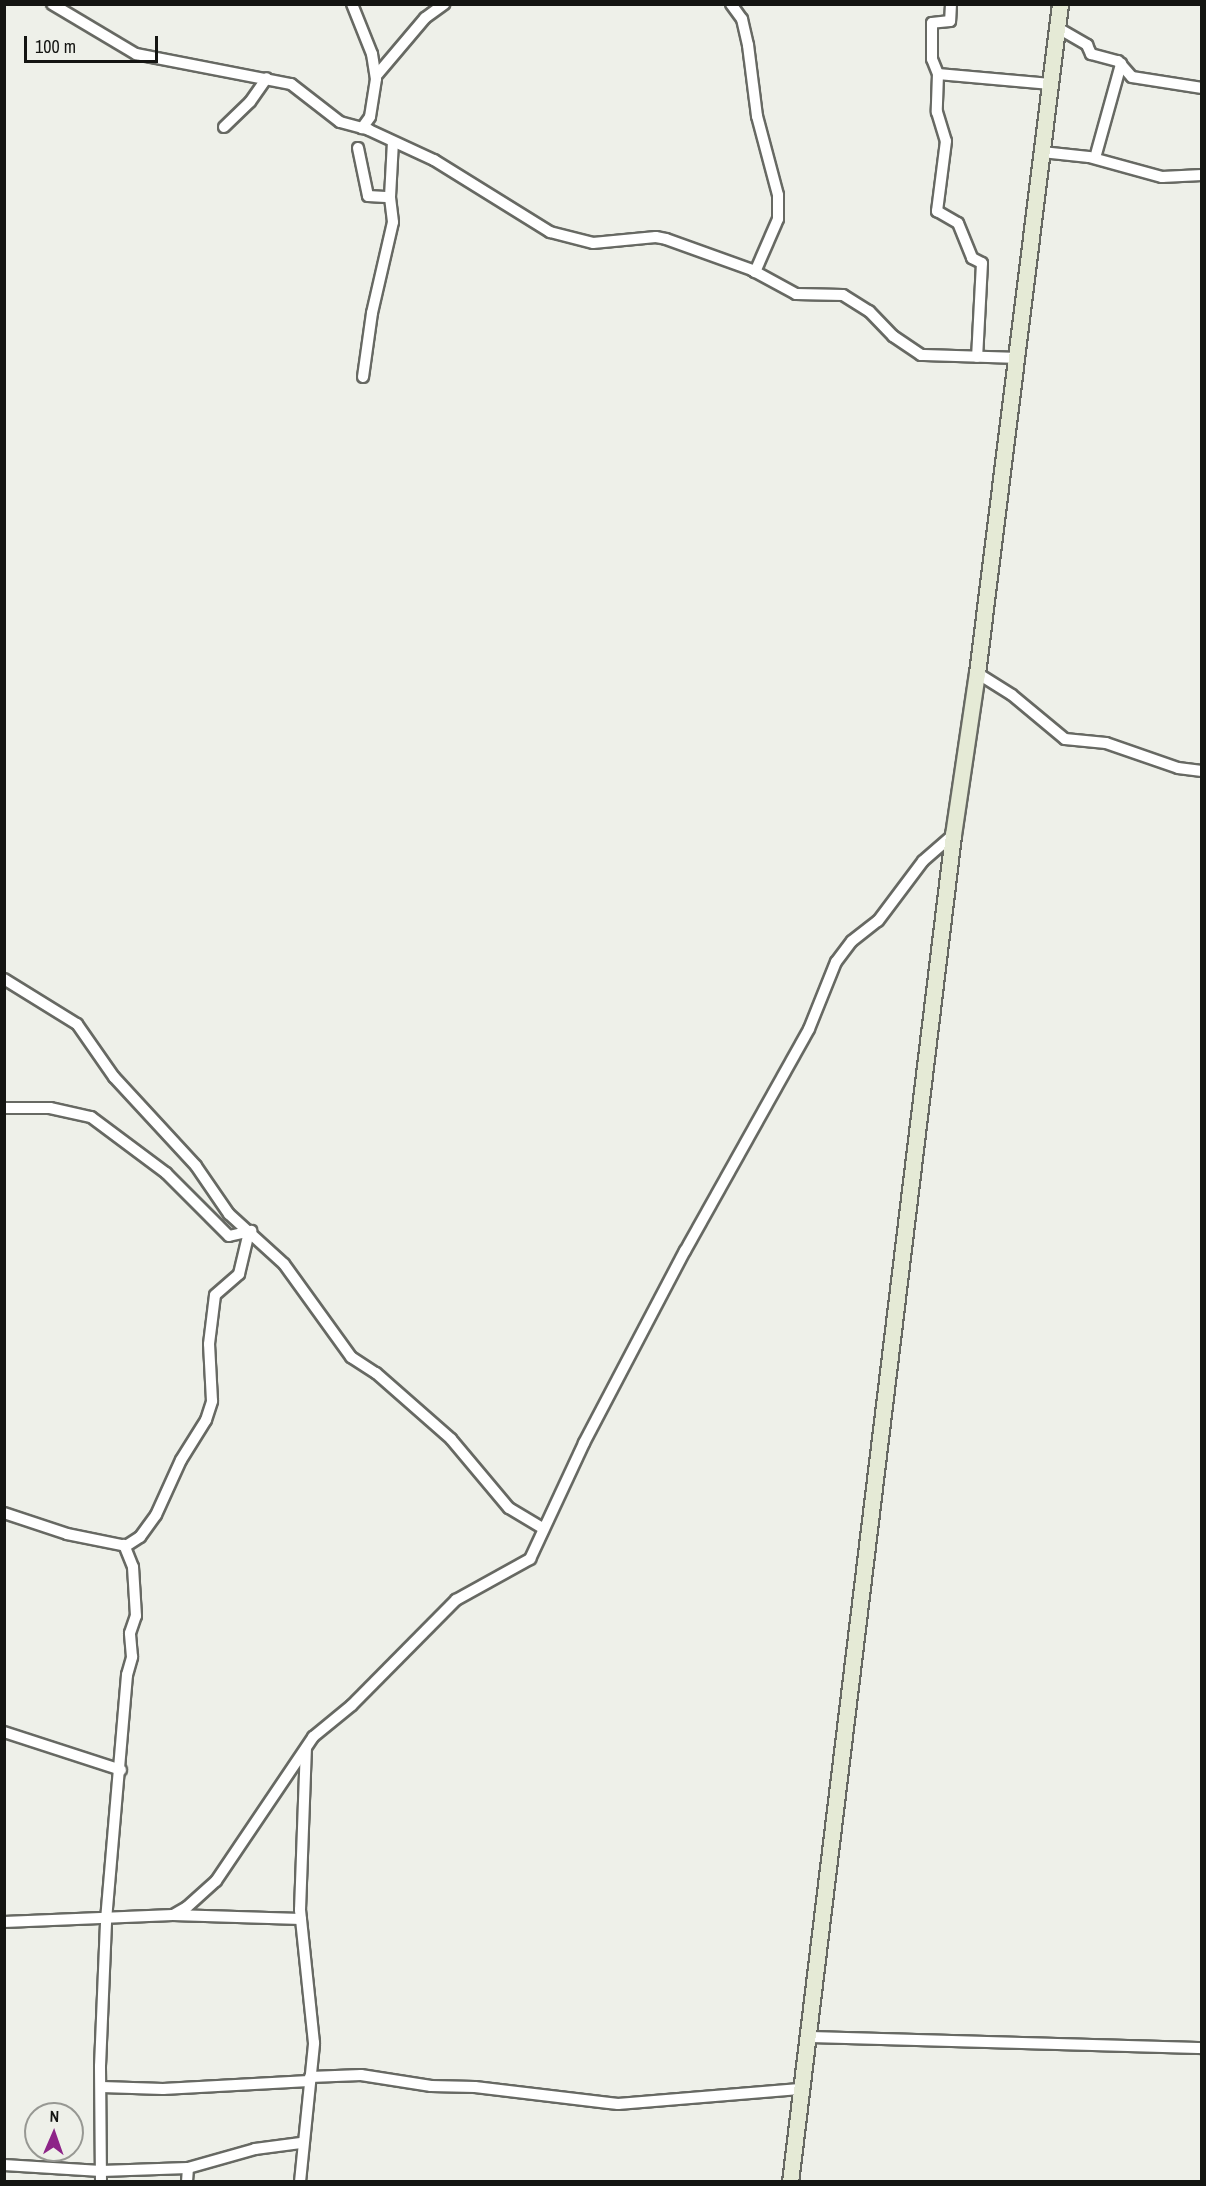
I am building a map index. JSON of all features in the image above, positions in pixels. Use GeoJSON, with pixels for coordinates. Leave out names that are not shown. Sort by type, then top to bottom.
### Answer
{"type":"FeatureCollection","features":[{"type":"Feature","properties":{"kind":"main road"},"geometry":{"type":"LineString","coordinates":[[790,2181],[953,836],[977,673],[1060,4]]}},
{"type":"Feature","properties":{"kind":"street"},"geometry":{"type":"LineString","coordinates":[[52,4],[136,54],[291,84],[340,122],[362,128],[459,174],[550,232],[604,244],[656,237],[755,272],[796,294],[848,298],[869,311],[904,345],[921,355],[1015,358]]}},
{"type":"Feature","properties":{"kind":"street"},"geometry":{"type":"LineString","coordinates":[[352,4],[372,54],[376,76],[370,117],[362,128]]}},
{"type":"Feature","properties":{"kind":"street"},"geometry":{"type":"LineString","coordinates":[[376,76],[425,18],[444,4]]}},
{"type":"Feature","properties":{"kind":"street"},"geometry":{"type":"LineString","coordinates":[[731,4],[744,29],[757,116],[778,195],[778,219],[755,272]]}},
{"type":"Feature","properties":{"kind":"street"},"geometry":{"type":"LineString","coordinates":[[951,4],[950,21],[932,23],[932,58],[938,74],[937,112],[946,141],[937,211],[958,224],[972,258],[981,263],[977,357]]}},
{"type":"Feature","properties":{"kind":"street"},"geometry":{"type":"LineString","coordinates":[[1058,28],[1087,45],[1091,54],[1121,63],[1132,76],[1202,88]]}},
{"type":"Feature","properties":{"kind":"street"},"geometry":{"type":"LineString","coordinates":[[1095,158],[1121,63]]}},
{"type":"Feature","properties":{"kind":"street"},"geometry":{"type":"LineString","coordinates":[[938,74],[1051,84]]}},
{"type":"Feature","properties":{"kind":"street"},"geometry":{"type":"LineString","coordinates":[[224,127],[250,102],[267,78]]}},
{"type":"Feature","properties":{"kind":"street"},"geometry":{"type":"LineString","coordinates":[[363,377],[372,313],[393,222],[390,197],[393,142]]}},
{"type":"Feature","properties":{"kind":"street"},"geometry":{"type":"LineString","coordinates":[[358,148],[368,196],[390,197]]}},
{"type":"Feature","properties":{"kind":"street"},"geometry":{"type":"LineString","coordinates":[[1042,152],[1095,158],[1162,177],[1202,176]]}},
{"type":"Feature","properties":{"kind":"street"},"geometry":{"type":"LineString","coordinates":[[977,673],[1012,695],[1065,739],[1106,743],[1178,768],[1202,771]]}},
{"type":"Feature","properties":{"kind":"street"},"geometry":{"type":"LineString","coordinates":[[173,1915],[216,1881],[313,1737],[352,1705],[456,1600],[530,1559],[543,1528],[680,1261],[809,1029],[836,962],[852,941],[878,921],[923,861],[953,836]]}},
{"type":"Feature","properties":{"kind":"street"},"geometry":{"type":"LineString","coordinates":[[4,979],[77,1024],[114,1077],[196,1166],[229,1214],[284,1264],[351,1357],[376,1373],[451,1439],[509,1508],[543,1528]]}},
{"type":"Feature","properties":{"kind":"street"},"geometry":{"type":"LineString","coordinates":[[4,1108],[50,1108],[91,1117],[166,1173],[229,1236],[250,1232]]}},
{"type":"Feature","properties":{"kind":"street"},"geometry":{"type":"LineString","coordinates":[[4,1513],[67,1534],[124,1545],[133,1544],[156,1515],[191,1441],[206,1420],[212,1401],[209,1344],[215,1295],[239,1274],[250,1232]]}},
{"type":"Feature","properties":{"kind":"street"},"geometry":{"type":"LineString","coordinates":[[101,2176],[106,1920],[121,1770],[127,1675],[132,1657],[130,1633],[136,1616],[133,1567],[124,1545]]}},
{"type":"Feature","properties":{"kind":"street"},"geometry":{"type":"LineString","coordinates":[[4,1731],[121,1770]]}},
{"type":"Feature","properties":{"kind":"street"},"geometry":{"type":"LineString","coordinates":[[300,2181],[301,2143],[314,2043],[301,1919],[306,1749]]}},
{"type":"Feature","properties":{"kind":"street"},"geometry":{"type":"LineString","coordinates":[[4,1922],[106,1920],[173,1915],[301,1919]]}},
{"type":"Feature","properties":{"kind":"street"},"geometry":{"type":"LineString","coordinates":[[807,2037],[1202,2048]]}},
{"type":"Feature","properties":{"kind":"street"},"geometry":{"type":"LineString","coordinates":[[102,2087],[163,2089],[361,2075],[421,2085],[509,2090],[618,2104],[802,2089]]}},
{"type":"Feature","properties":{"kind":"street"},"geometry":{"type":"LineString","coordinates":[[4,2165],[101,2176],[188,2168],[255,2149],[301,2143]]}},
{"type":"Feature","properties":{"kind":"street"},"geometry":{"type":"LineString","coordinates":[[187,2181],[188,2168]]}}]}
